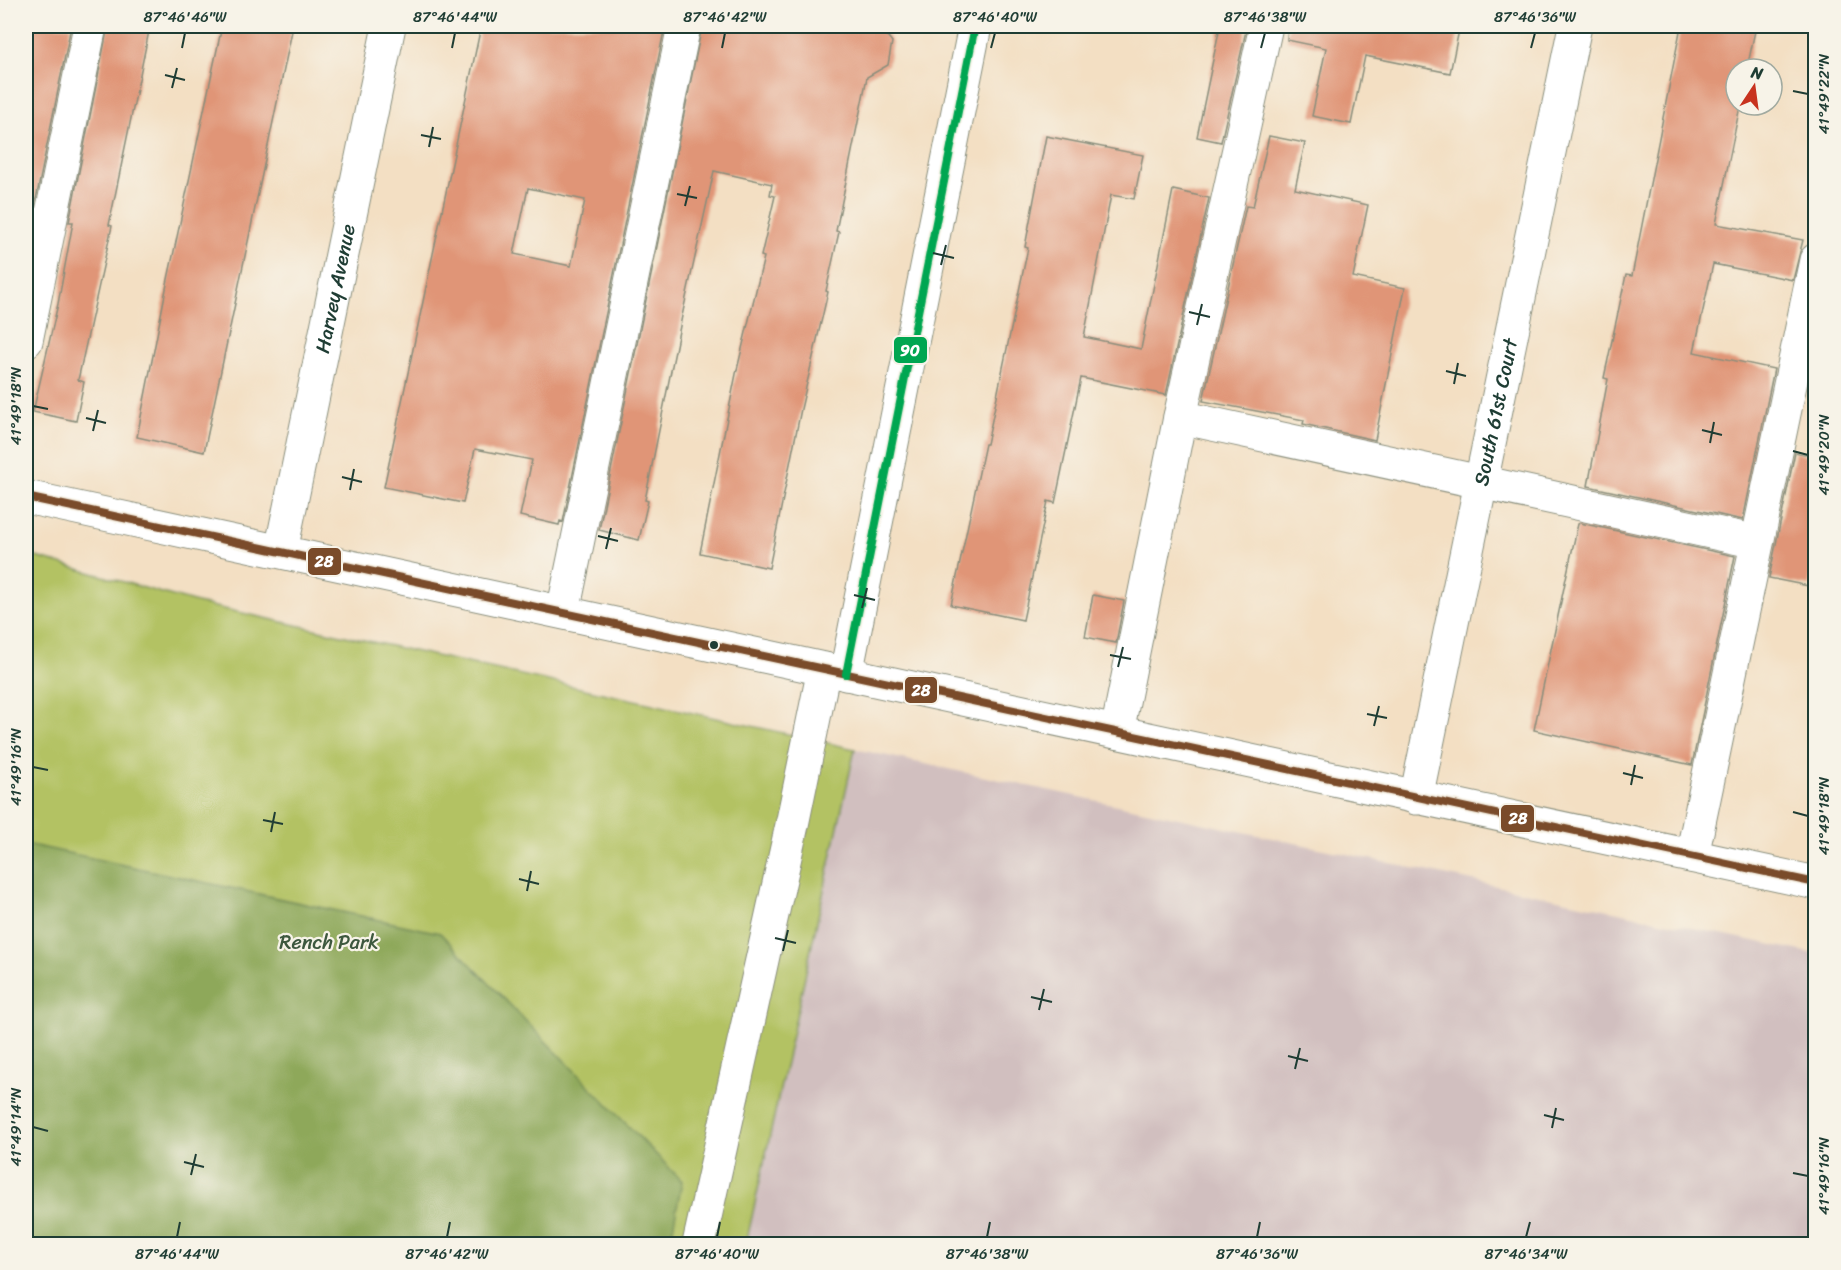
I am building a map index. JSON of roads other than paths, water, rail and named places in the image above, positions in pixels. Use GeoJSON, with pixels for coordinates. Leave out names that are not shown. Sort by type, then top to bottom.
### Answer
{"type":"FeatureCollection","features":[{"type":"Feature","properties":{"kind":"street"},"geometry":{"type":"LineString","coordinates":[[26,341],[90,26]]}},
{"type":"Feature","properties":{"kind":"street","name":"Harvey Avenue"},"geometry":{"type":"LineString","coordinates":[[281,551],[389,26]]}},
{"type":"Feature","properties":{"kind":"street"},"geometry":{"type":"LineString","coordinates":[[563,612],[684,26]]}},
{"type":"Feature","properties":{"kind":"street"},"geometry":{"type":"LineString","coordinates":[[699,1245],[792,825],[835,671],[975,26]]}},
{"type":"Feature","properties":{"kind":"street"},"geometry":{"type":"LineString","coordinates":[[1117,732],[1180,417],[1266,26]]}},
{"type":"Feature","properties":{"kind":"street","name":"South 61st Court"},"geometry":{"type":"LineString","coordinates":[[1416,798],[1575,26]]}},
{"type":"Feature","properties":{"kind":"street"},"geometry":{"type":"LineString","coordinates":[[1692,856],[1815,260]]}},
{"type":"Feature","properties":{"kind":"street"},"geometry":{"type":"LineString","coordinates":[[1180,417],[1757,542]]}},
{"type":"Feature","properties":{"kind":"street"},"geometry":{"type":"LineString","coordinates":[[26,497],[1815,883]]}},
{"type":"Feature","properties":{"kind":"park label","name":"Rench Park"},"geometry":{"type":"Point","coordinates":[329,942]}}]}
